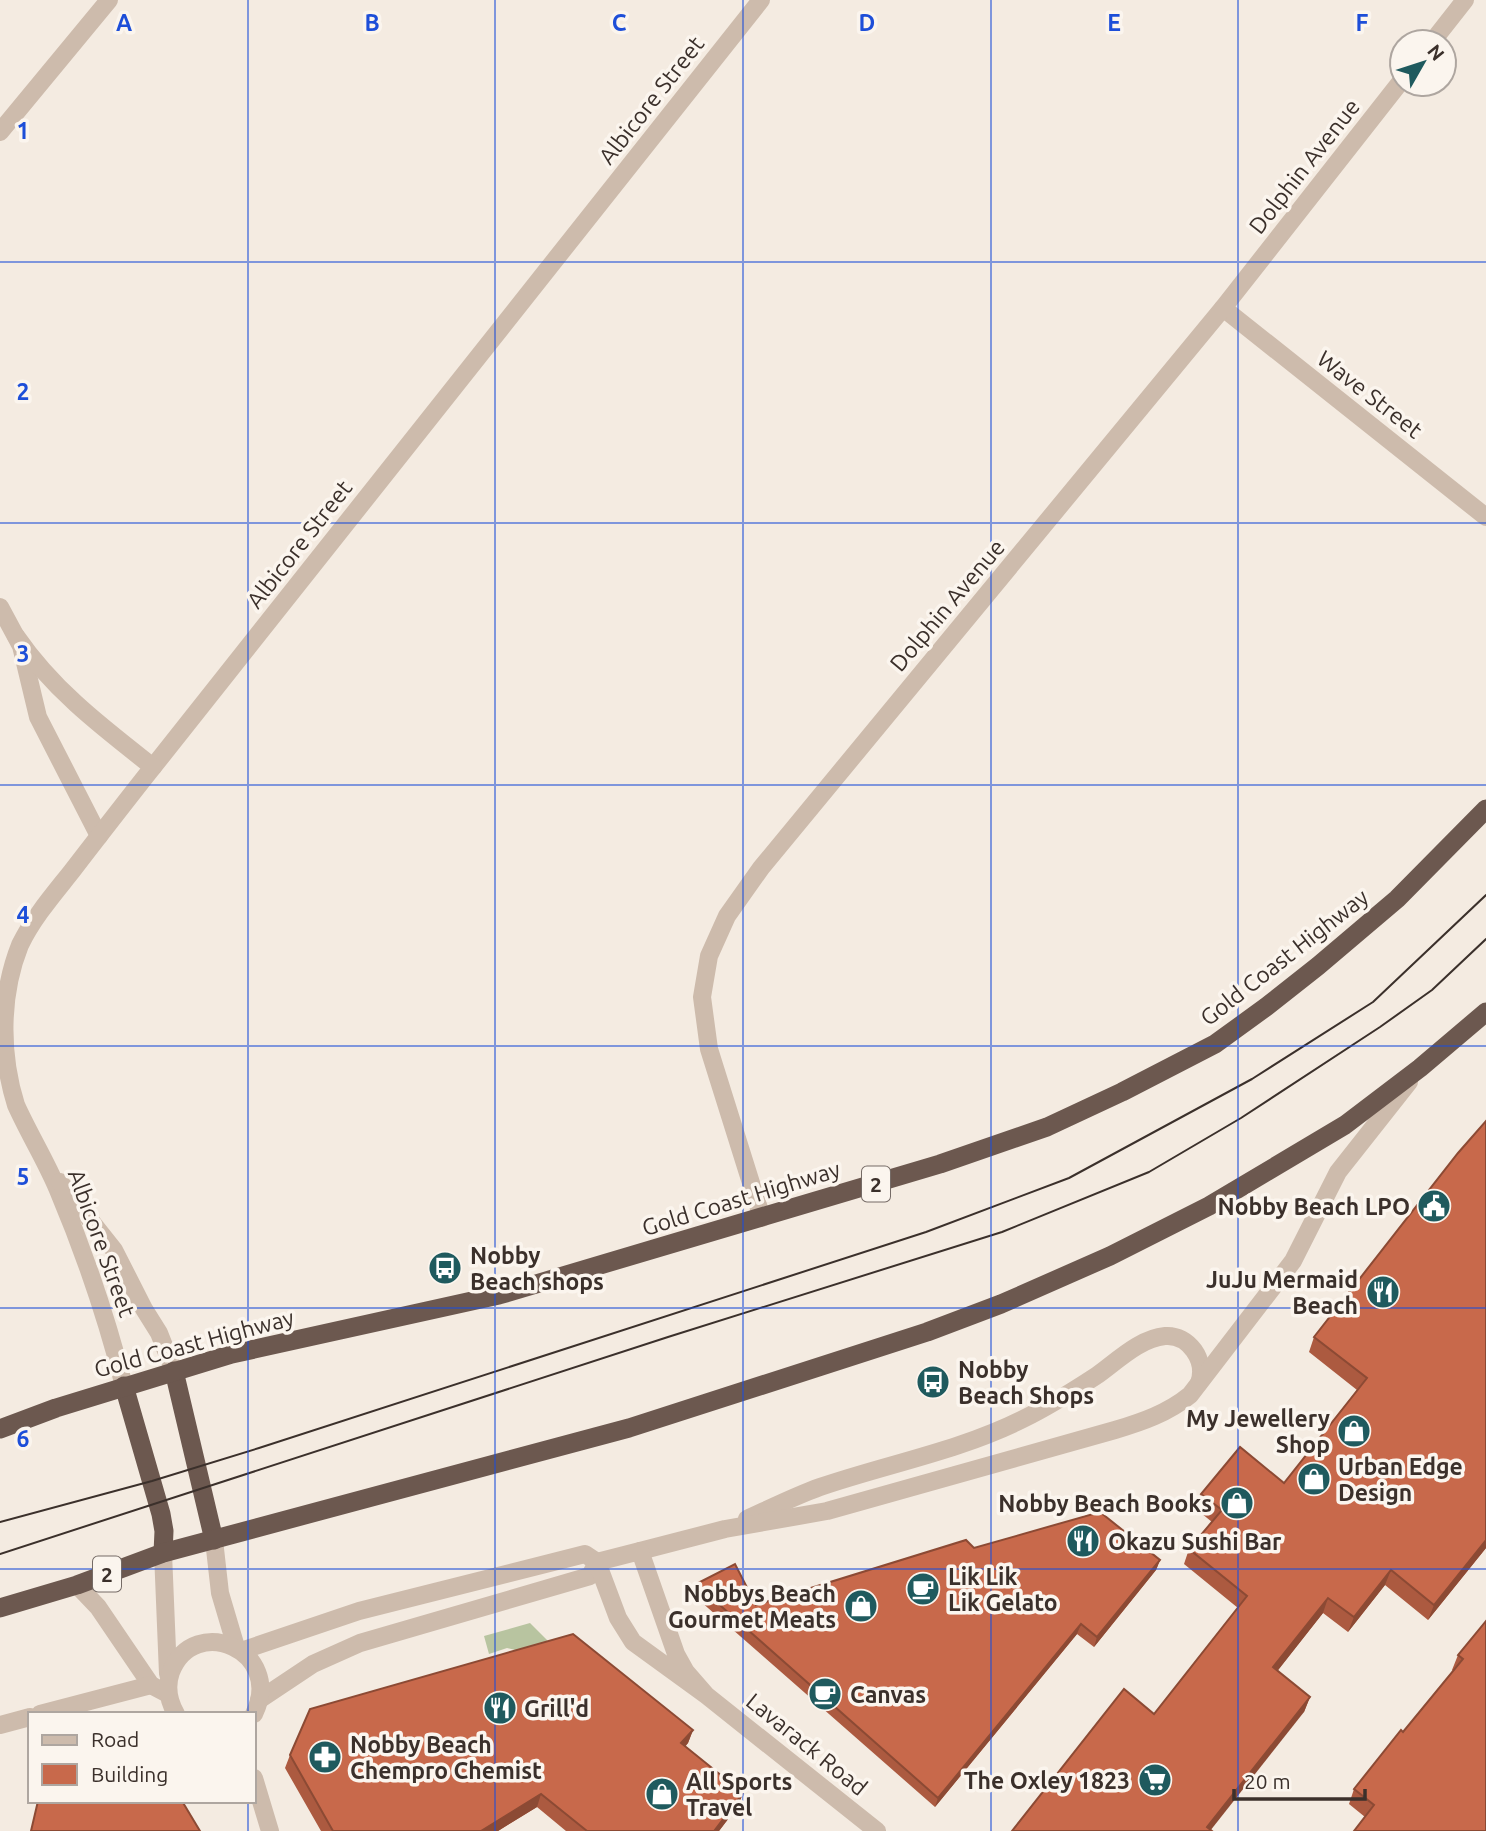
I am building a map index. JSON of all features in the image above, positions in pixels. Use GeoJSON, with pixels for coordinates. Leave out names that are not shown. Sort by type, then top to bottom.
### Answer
{"type":"FeatureCollection","features":[{"type":"Feature","properties":{"kind":"highway","name":"Gold Coast Highway"},"geometry":{"type":"LineString","coordinates":[[0,1429],[124,1386],[232,1354],[499,1295],[940,1164],[1047,1127],[1215,1044],[1318,966],[1397,899],[1486,809]]}},
{"type":"Feature","properties":{"kind":"highway","name":"2"},"geometry":{"type":"LineString","coordinates":[[0,1608],[77,1585],[163,1553],[629,1428],[927,1332],[1001,1304],[1110,1256],[1209,1206],[1345,1125],[1420,1068],[1486,1012]]}},
{"type":"Feature","properties":{"kind":"highway"},"geometry":{"type":"LineString","coordinates":[[174,1371],[214,1540]]}},
{"type":"Feature","properties":{"kind":"highway"},"geometry":{"type":"LineString","coordinates":[[124,1386],[164,1531],[163,1553]]}},
{"type":"Feature","properties":{"kind":"street"},"geometry":{"type":"LineString","coordinates":[[0,132],[109,0]]}},
{"type":"Feature","properties":{"kind":"street","name":"Albicore Street"},"geometry":{"type":"LineString","coordinates":[[124,1386],[98,1293],[44,1159],[15,1104],[8,1084],[1,1042],[2,1005],[9,975],[21,944],[45,906],[153,767],[761,0]]}},
{"type":"Feature","properties":{"kind":"street"},"geometry":{"type":"LineString","coordinates":[[1443,28],[1465,0]]}},
{"type":"Feature","properties":{"kind":"street","name":"Dolphin Avenue"},"geometry":{"type":"LineString","coordinates":[[762,1218],[709,1049],[702,997],[709,956],[727,916],[770,858],[1223,308],[1388,98]]}},
{"type":"Feature","properties":{"kind":"street","name":"Wave Street"},"geometry":{"type":"LineString","coordinates":[[1223,308],[1486,517]]}},
{"type":"Feature","properties":{"kind":"street"},"geometry":{"type":"LineString","coordinates":[[0,607],[26,660],[38,717],[99,836]]}},
{"type":"Feature","properties":{"kind":"street"},"geometry":{"type":"LineString","coordinates":[[16,636],[42,672],[65,696],[153,767]]}},
{"type":"Feature","properties":{"kind":"street"},"geometry":{"type":"LineString","coordinates":[[1194,1389],[1293,1261],[1338,1172],[1420,1068]]}},
{"type":"Feature","properties":{"kind":"street","name":"Albicore Street"},"geometry":{"type":"LineString","coordinates":[[44,1159],[114,1250],[159,1333],[174,1371]]}},
{"type":"Feature","properties":{"kind":"street"},"geometry":{"type":"LineString","coordinates":[[257,1706],[306,1668],[336,1653],[405,1628],[590,1576],[597,1563],[724,1529],[827,1511],[1115,1430],[1166,1412],[1190,1395],[1200,1381],[1201,1368],[1197,1355],[1190,1345],[1176,1337],[1150,1339],[1086,1382],[1023,1419],[974,1439],[819,1488],[724,1529]]}},
{"type":"Feature","properties":{"kind":"street"},"geometry":{"type":"LineString","coordinates":[[214,1540],[220,1593],[239,1649],[257,1671],[261,1688],[257,1706]]}},
{"type":"Feature","properties":{"kind":"street","name":"Lavarack Road"},"geometry":{"type":"LineString","coordinates":[[640,1551],[676,1654],[686,1672],[706,1695]]}},
{"type":"Feature","properties":{"kind":"street"},"geometry":{"type":"LineString","coordinates":[[163,1553],[163,1688]]}},
{"type":"Feature","properties":{"kind":"street"},"geometry":{"type":"LineString","coordinates":[[163,1688],[177,1660],[198,1645],[216,1642],[239,1649],[359,1611],[585,1554],[597,1563]]}},
{"type":"Feature","properties":{"kind":"street","name":"Lavarack Road"},"geometry":{"type":"LineString","coordinates":[[597,1563],[618,1618],[634,1642],[706,1695],[877,1831]]}},
{"type":"Feature","properties":{"kind":"street"},"geometry":{"type":"LineString","coordinates":[[77,1585],[98,1606],[163,1688],[175,1712]]}},
{"type":"Feature","properties":{"kind":"street"},"geometry":{"type":"LineString","coordinates":[[49,1712],[163,1688]]}},
{"type":"Feature","properties":{"kind":"street"},"geometry":{"type":"LineString","coordinates":[[0,1725],[28,1718]]}},
{"type":"Feature","properties":{"kind":"street"},"geometry":{"type":"LineString","coordinates":[[256,1785],[270,1831]]}},
{"type":"Feature","properties":{"kind":"street"},"geometry":{"type":"LineString","coordinates":[[248,1803],[270,1831]]}},
{"type":"Feature","properties":{"kind":"green space"},"geometry":{"type":"Polygon","coordinates":[[[530,1623],[552,1645],[529,1653],[507,1648],[489,1654],[484,1636],[530,1623]]]}},
{"type":"Feature","properties":{"kind":"building"},"geometry":{"type":"Polygon","coordinates":[[[1486,1121],[1486,1540],[1434,1605],[1391,1570],[1354,1617],[1328,1598],[1273,1667],[1310,1697],[1207,1827],[1212,1831],[1012,1831],[1124,1689],[1154,1714],[1247,1596],[1189,1549],[1222,1510],[1201,1494],[1240,1447],[1284,1483],[1367,1378],[1314,1337],[1486,1121]]]}},
{"type":"Feature","properties":{"kind":"building"},"geometry":{"type":"Polygon","coordinates":[[[1100,1512],[1160,1560],[1097,1637],[1081,1624],[938,1798],[696,1584],[735,1564],[756,1605],[966,1540],[974,1548],[1100,1512]]]}},
{"type":"Feature","properties":{"kind":"building"},"geometry":{"type":"Polygon","coordinates":[[[1486,1621],[1486,1831],[1354,1831],[1374,1805],[1354,1789],[1463,1659],[1458,1655],[1486,1621]]]}},
{"type":"Feature","properties":{"kind":"building"},"geometry":{"type":"Polygon","coordinates":[[[573,1634],[693,1730],[681,1743],[743,1793],[715,1830],[717,1831],[587,1831],[541,1794],[481,1831],[333,1831],[290,1755],[310,1709],[573,1634]]]}},
{"type":"Feature","properties":{"kind":"building"},"geometry":{"type":"Polygon","coordinates":[[[38,1803],[183,1803],[200,1831],[31,1831],[38,1803]]]}},
{"type":"Feature","properties":{"kind":"tram line"},"geometry":{"type":"LineString","coordinates":[[0,1522],[152,1481],[259,1448],[926,1232],[1069,1178],[1252,1079],[1373,1002],[1486,895]]}},
{"type":"Feature","properties":{"kind":"tram line"},"geometry":{"type":"LineString","coordinates":[[0,1554],[668,1337],[1002,1232],[1149,1172],[1241,1118],[1380,1027],[1432,990],[1486,939]]}},
{"type":"Feature","properties":{"kind":"place","name":"Nobby Beach LPO"},"geometry":{"type":"Point","coordinates":[1434,1206]}},
{"type":"Feature","properties":{"kind":"place","name":"Nobby Beach shops"},"geometry":{"type":"Point","coordinates":[445,1268]}},
{"type":"Feature","properties":{"kind":"place","name":"JuJu Mermaid Beach"},"geometry":{"type":"Point","coordinates":[1383,1292]}},
{"type":"Feature","properties":{"kind":"place","name":"Nobby Beach Shops"},"geometry":{"type":"Point","coordinates":[933,1382]}},
{"type":"Feature","properties":{"kind":"place","name":"My Jewellery Shop"},"geometry":{"type":"Point","coordinates":[1354,1431]}},
{"type":"Feature","properties":{"kind":"place","name":"Urban Edge Design"},"geometry":{"type":"Point","coordinates":[1314,1479]}},
{"type":"Feature","properties":{"kind":"place","name":"Nobby Beach Books"},"geometry":{"type":"Point","coordinates":[1237,1503]}},
{"type":"Feature","properties":{"kind":"place","name":"Okazu Sushi Bar"},"geometry":{"type":"Point","coordinates":[1083,1541]}},
{"type":"Feature","properties":{"kind":"place","name":"Lik Lik Lik Gelato"},"geometry":{"type":"Point","coordinates":[923,1589]}},
{"type":"Feature","properties":{"kind":"place","name":"Nobbys Beach Gourmet Meats"},"geometry":{"type":"Point","coordinates":[861,1606]}},
{"type":"Feature","properties":{"kind":"place","name":"Canvas"},"geometry":{"type":"Point","coordinates":[825,1694]}},
{"type":"Feature","properties":{"kind":"place","name":"Grill'd"},"geometry":{"type":"Point","coordinates":[500,1708]}},
{"type":"Feature","properties":{"kind":"place","name":"Nobby Beach Chempro Chemist"},"geometry":{"type":"Point","coordinates":[325,1757]}},
{"type":"Feature","properties":{"kind":"place","name":"The Oxley 1823"},"geometry":{"type":"Point","coordinates":[1155,1780]}},
{"type":"Feature","properties":{"kind":"place","name":"All Sports Travel"},"geometry":{"type":"Point","coordinates":[662,1794]}}]}
